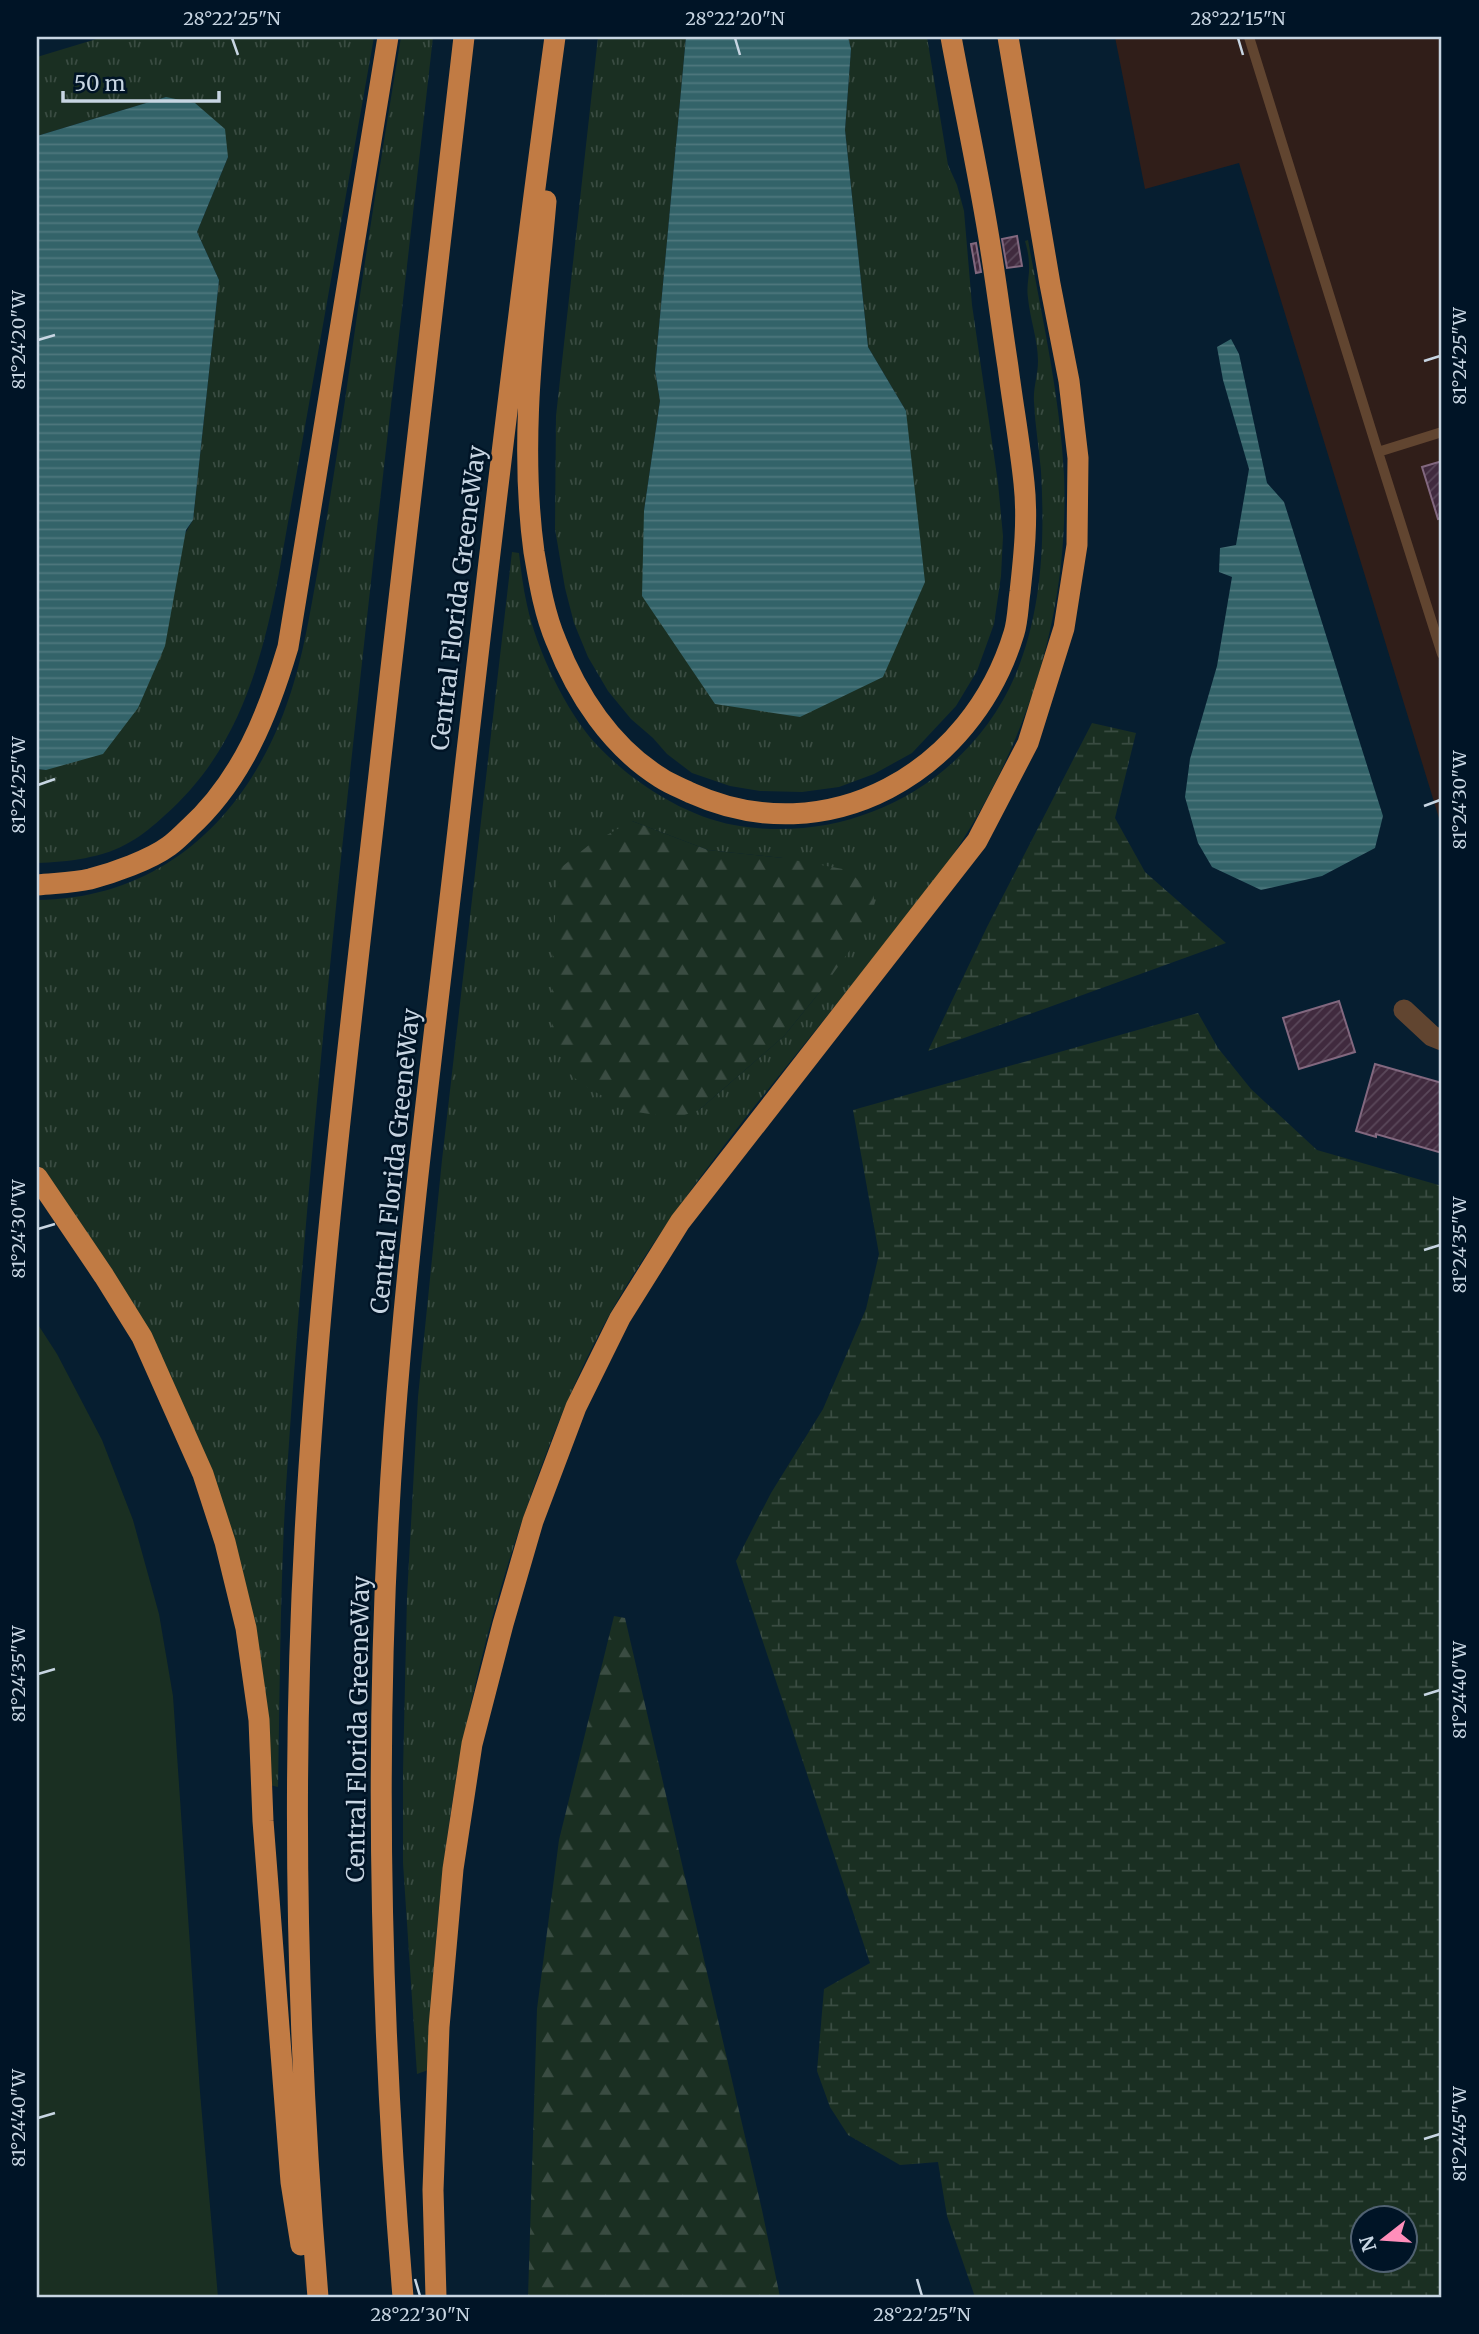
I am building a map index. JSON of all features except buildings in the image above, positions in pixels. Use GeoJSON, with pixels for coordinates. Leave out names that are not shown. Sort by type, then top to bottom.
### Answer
{"type":"FeatureCollection","features":[{"type":"Feature","properties":{"kind":"highway"},"geometry":{"type":"LineString","coordinates":[[37,885],[89,879],[133,864],[169,846],[209,810],[227,787],[258,732],[275,692],[290,634],[388,37]]}},
{"type":"Feature","properties":{"kind":"highway"},"geometry":{"type":"LineString","coordinates":[[318,2297],[299,1994],[298,1882],[300,1652],[312,1424],[331,1192],[464,37]]}},
{"type":"Feature","properties":{"kind":"highway"},"geometry":{"type":"LineString","coordinates":[[557,37],[528,414],[527,468],[530,523],[539,581],[554,636],[572,681],[600,721],[626,751],[662,779],[711,802],[740,810],[785,816],[832,809],[853,802],[886,790],[920,770],[961,733],[993,687],[1015,631],[1026,529],[1025,485],[991,249],[951,37]]}},
{"type":"Feature","properties":{"kind":"highway","name":"Central Florida GreeneWay"},"geometry":{"type":"LineString","coordinates":[[403,2297],[389,2103],[381,1881],[383,1659],[394,1431],[418,1174],[516,324],[557,37]]}},
{"type":"Feature","properties":{"kind":"highway"},"geometry":{"type":"LineString","coordinates":[[436,2297],[433,2190],[439,2027],[453,1869],[472,1744],[503,1624],[542,1495],[576,1407],[620,1318],[680,1222],[977,841],[1028,743],[1064,628],[1077,545],[1078,458],[1069,381],[1008,37]]}},
{"type":"Feature","properties":{"kind":"highway"},"geometry":{"type":"LineString","coordinates":[[37,1177],[142,1337],[204,1474],[225,1542],[246,1628],[259,1720],[263,1821],[291,2182],[309,2297]]}},
{"type":"Feature","properties":{"kind":"street"},"geometry":{"type":"LineString","coordinates":[[1404,1010],[1432,1036],[1442,1040]]}},
{"type":"Feature","properties":{"kind":"lane"},"geometry":{"type":"LineString","coordinates":[[1249,37],[1442,654]]}},
{"type":"Feature","properties":{"kind":"lane"},"geometry":{"type":"LineString","coordinates":[[1378,452],[1442,432]]}},
{"type":"Feature","properties":{"kind":"shaded area"},"geometry":{"type":"Polygon","coordinates":[[[686,37],[848,37],[851,49],[845,130],[868,347],[906,411],[925,582],[883,677],[800,717],[715,704],[642,596],[644,511],[660,401],[655,370],[686,37]]]}},
{"type":"Feature","properties":{"kind":"shaded area"},"geometry":{"type":"Polygon","coordinates":[[[1115,37],[1442,37],[1442,828],[1239,163],[1145,189],[1115,37]]]}},
{"type":"Feature","properties":{"kind":"shaded area"},"geometry":{"type":"Polygon","coordinates":[[[166,97],[195,103],[225,129],[228,157],[197,232],[219,280],[193,520],[186,530],[165,646],[138,708],[103,754],[46,770],[37,769],[37,136],[166,97]]]}},
{"type":"Feature","properties":{"kind":"shaded area"},"geometry":{"type":"Polygon","coordinates":[[[1231,339],[1239,354],[1267,483],[1284,502],[1383,816],[1375,848],[1322,876],[1261,890],[1212,867],[1198,843],[1185,797],[1190,759],[1217,666],[1232,577],[1219,572],[1220,548],[1236,545],[1249,469],[1223,380],[1217,347],[1231,339]]]}},
{"type":"Feature","properties":{"kind":"green space"},"geometry":{"type":"Polygon","coordinates":[[[103,37],[374,37],[279,573],[264,641],[243,705],[211,764],[189,791],[144,833],[109,852],[73,860],[37,863],[37,769],[46,770],[193,520],[219,280],[197,232],[228,157],[166,97],[37,136],[37,57],[103,37]]]}},
{"type":"Feature","properties":{"kind":"green space"},"geometry":{"type":"Polygon","coordinates":[[[401,37],[433,37],[351,761],[315,1124],[286,1487],[278,1787],[270,1785],[252,1618],[110,1266],[37,1162],[37,900],[85,895],[129,883],[168,863],[202,837],[232,805],[258,768],[278,727],[294,682],[309,621],[401,37]]]}},
{"type":"Feature","properties":{"kind":"green space"},"geometry":{"type":"Polygon","coordinates":[[[598,37],[686,37],[655,370],[660,401],[644,511],[906,411],[868,347],[845,130],[851,49],[848,37],[927,37],[948,165],[964,211],[972,305],[998,483],[1003,536],[1001,576],[994,624],[977,671],[956,706],[912,753],[874,774],[839,787],[802,792],[760,791],[730,786],[692,773],[667,754],[631,719],[608,691],[588,657],[574,623],[555,529],[556,416],[598,37]]]}},
{"type":"Feature","properties":{"kind":"green space"},"geometry":{"type":"Polygon","coordinates":[[[1028,240],[1050,357],[1064,475],[1064,530],[1058,584],[1034,689],[992,788],[935,881],[759,1101],[669,1220],[613,1308],[574,1386],[517,1535],[472,1699],[445,1855],[428,2070],[417,2074],[403,1863],[403,1771],[407,1597],[418,1397],[442,1160],[512,552],[519,553],[531,622],[563,697],[596,744],[641,784],[696,814],[734,825],[777,829],[820,826],[861,816],[900,799],[936,777],[967,748],[994,715],[1015,676],[1031,627],[1040,576],[1042,497],[1034,402],[1038,353],[1028,298],[1029,261],[1025,241],[1028,240]],[[632,821],[699,1110],[784,1036],[819,993],[783,858],[708,850],[632,821]]]}},
{"type":"Feature","properties":{"kind":"green space"},"geometry":{"type":"Polygon","coordinates":[[[1092,723],[1136,733],[1115,818],[1145,872],[1226,943],[928,1051],[987,927],[1092,723]]]}},
{"type":"Feature","properties":{"kind":"green space"},"geometry":{"type":"Polygon","coordinates":[[[632,821],[708,850],[783,858],[848,870],[874,896],[874,917],[784,1036],[699,1110],[676,1118],[630,1111],[588,1088],[572,1076],[552,1035],[552,967],[558,870],[589,845],[632,821]]]}},
{"type":"Feature","properties":{"kind":"green space"},"geometry":{"type":"Polygon","coordinates":[[[1198,1013],[1218,1048],[1251,1089],[1317,1150],[1442,1186],[1442,2297],[975,2297],[947,2216],[938,2162],[900,2165],[848,2135],[830,2107],[817,2071],[824,1989],[870,1963],[736,1561],[771,1493],[823,1409],[866,1309],[879,1254],[853,1110],[1198,1013]]]}},
{"type":"Feature","properties":{"kind":"green space"},"geometry":{"type":"Polygon","coordinates":[[[37,1323],[57,1354],[102,1440],[133,1520],[159,1614],[173,1696],[200,2092],[218,2297],[37,2297],[37,1323]]]}},
{"type":"Feature","properties":{"kind":"green space"},"geometry":{"type":"Polygon","coordinates":[[[614,1616],[625,1618],[780,2297],[528,2297],[537,2009],[559,1840],[614,1616]]]}}]}
